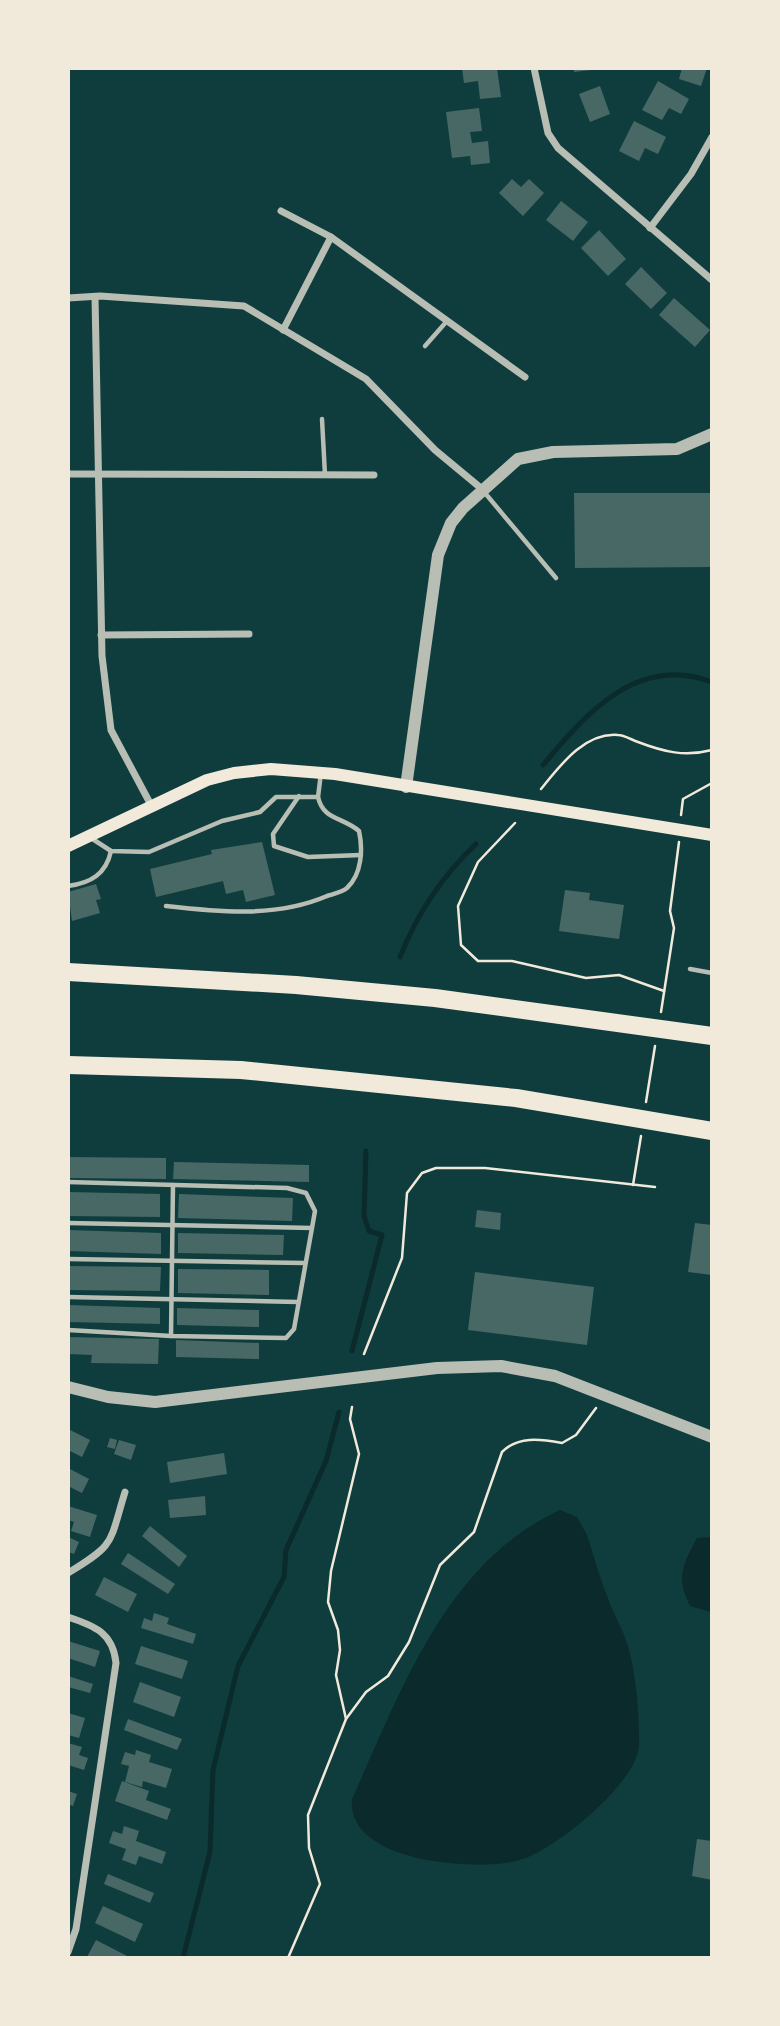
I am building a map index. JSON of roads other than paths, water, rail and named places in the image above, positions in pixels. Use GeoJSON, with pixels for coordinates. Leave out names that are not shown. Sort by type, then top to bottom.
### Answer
{"type":"FeatureCollection","features":[{"type":"Feature","properties":{"kind":"highway"},"geometry":{"type":"LineString","coordinates":[[68,972],[296,985],[435,998],[712,1036]]}},
{"type":"Feature","properties":{"kind":"highway"},"geometry":{"type":"LineString","coordinates":[[68,1065],[241,1070],[516,1098],[712,1131]]}},
{"type":"Feature","properties":{"kind":"main road"},"geometry":{"type":"LineString","coordinates":[[68,846],[189,787],[234,773],[271,769],[321,772],[712,835]]}},
{"type":"Feature","properties":{"kind":"street"},"geometry":{"type":"LineString","coordinates":[[534,68],[548,133],[558,148],[712,279]]}},
{"type":"Feature","properties":{"kind":"street"},"geometry":{"type":"LineString","coordinates":[[650,228],[691,174],[712,137]]}},
{"type":"Feature","properties":{"kind":"street"},"geometry":{"type":"LineString","coordinates":[[281,211],[331,237],[524,377]]}},
{"type":"Feature","properties":{"kind":"street"},"geometry":{"type":"LineString","coordinates":[[283,330],[331,237]]}},
{"type":"Feature","properties":{"kind":"street"},"geometry":{"type":"LineString","coordinates":[[95,297],[101,635],[111,730],[151,805]]}},
{"type":"Feature","properties":{"kind":"street"},"geometry":{"type":"LineString","coordinates":[[68,298],[95,297],[244,306],[366,379],[435,450],[482,489]]}},
{"type":"Feature","properties":{"kind":"street"},"geometry":{"type":"LineString","coordinates":[[406,787],[438,555],[451,523],[482,489],[518,459],[534,454],[677,449],[712,433]]}},
{"type":"Feature","properties":{"kind":"street"},"geometry":{"type":"LineString","coordinates":[[68,474],[374,475]]}},
{"type":"Feature","properties":{"kind":"street"},"geometry":{"type":"LineString","coordinates":[[101,635],[249,634]]}},
{"type":"Feature","properties":{"kind":"street"},"geometry":{"type":"LineString","coordinates":[[68,1387],[108,1397],[155,1402],[437,1368],[501,1366],[555,1376],[712,1437]]}},
{"type":"Feature","properties":{"kind":"street"},"geometry":{"type":"LineString","coordinates":[[68,1573],[103,1552],[110,1542],[125,1492]]}},
{"type":"Feature","properties":{"kind":"street"},"geometry":{"type":"LineString","coordinates":[[68,1617],[97,1627],[104,1633],[115,1651],[116,1663],[76,1929],[68,1952]]}},
{"type":"Feature","properties":{"kind":"lane"},"geometry":{"type":"LineString","coordinates":[[425,346],[447,321]]}},
{"type":"Feature","properties":{"kind":"lane"},"geometry":{"type":"LineString","coordinates":[[322,419],[325,475]]}},
{"type":"Feature","properties":{"kind":"lane"},"geometry":{"type":"LineString","coordinates":[[482,489],[556,578]]}},
{"type":"Feature","properties":{"kind":"lane"},"geometry":{"type":"LineString","coordinates":[[166,906],[210,911],[263,912],[316,901],[347,888],[360,864],[359,831],[321,808],[318,796],[321,772]]}},
{"type":"Feature","properties":{"kind":"lane"},"geometry":{"type":"LineString","coordinates":[[299,796],[273,834],[274,846],[308,857],[361,855]]}},
{"type":"Feature","properties":{"kind":"lane"},"geometry":{"type":"LineString","coordinates":[[89,836],[111,851],[149,852],[222,821],[260,812],[276,797],[318,796]]}},
{"type":"Feature","properties":{"kind":"lane"},"geometry":{"type":"LineString","coordinates":[[68,886],[98,876],[108,865],[111,851]]}},
{"type":"Feature","properties":{"kind":"lane"},"geometry":{"type":"LineString","coordinates":[[690,969],[712,973]]}},
{"type":"Feature","properties":{"kind":"lane"},"geometry":{"type":"LineString","coordinates":[[68,1182],[297,1190],[306,1193],[314,1212],[294,1329],[286,1338],[171,1336],[68,1330]]}},
{"type":"Feature","properties":{"kind":"lane"},"geometry":{"type":"LineString","coordinates":[[171,1336],[173,1185]]}},
{"type":"Feature","properties":{"kind":"lane"},"geometry":{"type":"LineString","coordinates":[[68,1223],[312,1228]]}},
{"type":"Feature","properties":{"kind":"lane"},"geometry":{"type":"LineString","coordinates":[[68,1259],[305,1263]]}},
{"type":"Feature","properties":{"kind":"lane"},"geometry":{"type":"LineString","coordinates":[[68,1297],[298,1303]]}},
{"type":"Feature","properties":{"kind":"water"},"geometry":{"type":"Polygon","coordinates":[[[560,1510],[577,1517],[587,1535],[606,1593],[627,1644],[634,1672],[638,1710],[639,1745],[635,1761],[609,1797],[590,1815],[531,1856],[496,1864],[471,1864],[415,1857],[390,1849],[369,1837],[356,1820],[352,1799],[409,1675],[431,1634],[486,1562],[520,1533],[560,1510]]]}},
{"type":"Feature","properties":{"kind":"water"},"geometry":{"type":"Polygon","coordinates":[[[712,1537],[711,1612],[690,1606],[682,1579],[685,1564],[697,1538],[712,1537]]]}},
{"type":"Feature","properties":{"kind":"waterway"},"geometry":{"type":"LineString","coordinates":[[543,765],[577,726],[596,709],[637,682],[660,676],[685,675],[712,682]]}},
{"type":"Feature","properties":{"kind":"waterway"},"geometry":{"type":"LineString","coordinates":[[400,957],[432,896],[476,844]]}},
{"type":"Feature","properties":{"kind":"waterway"},"geometry":{"type":"LineString","coordinates":[[352,1351],[382,1235],[369,1231],[364,1216],[366,1151]]}},
{"type":"Feature","properties":{"kind":"waterway"},"geometry":{"type":"LineString","coordinates":[[183,1958],[210,1852],[213,1770],[238,1666],[284,1577],[286,1550],[326,1461],[339,1412]]}}]}
